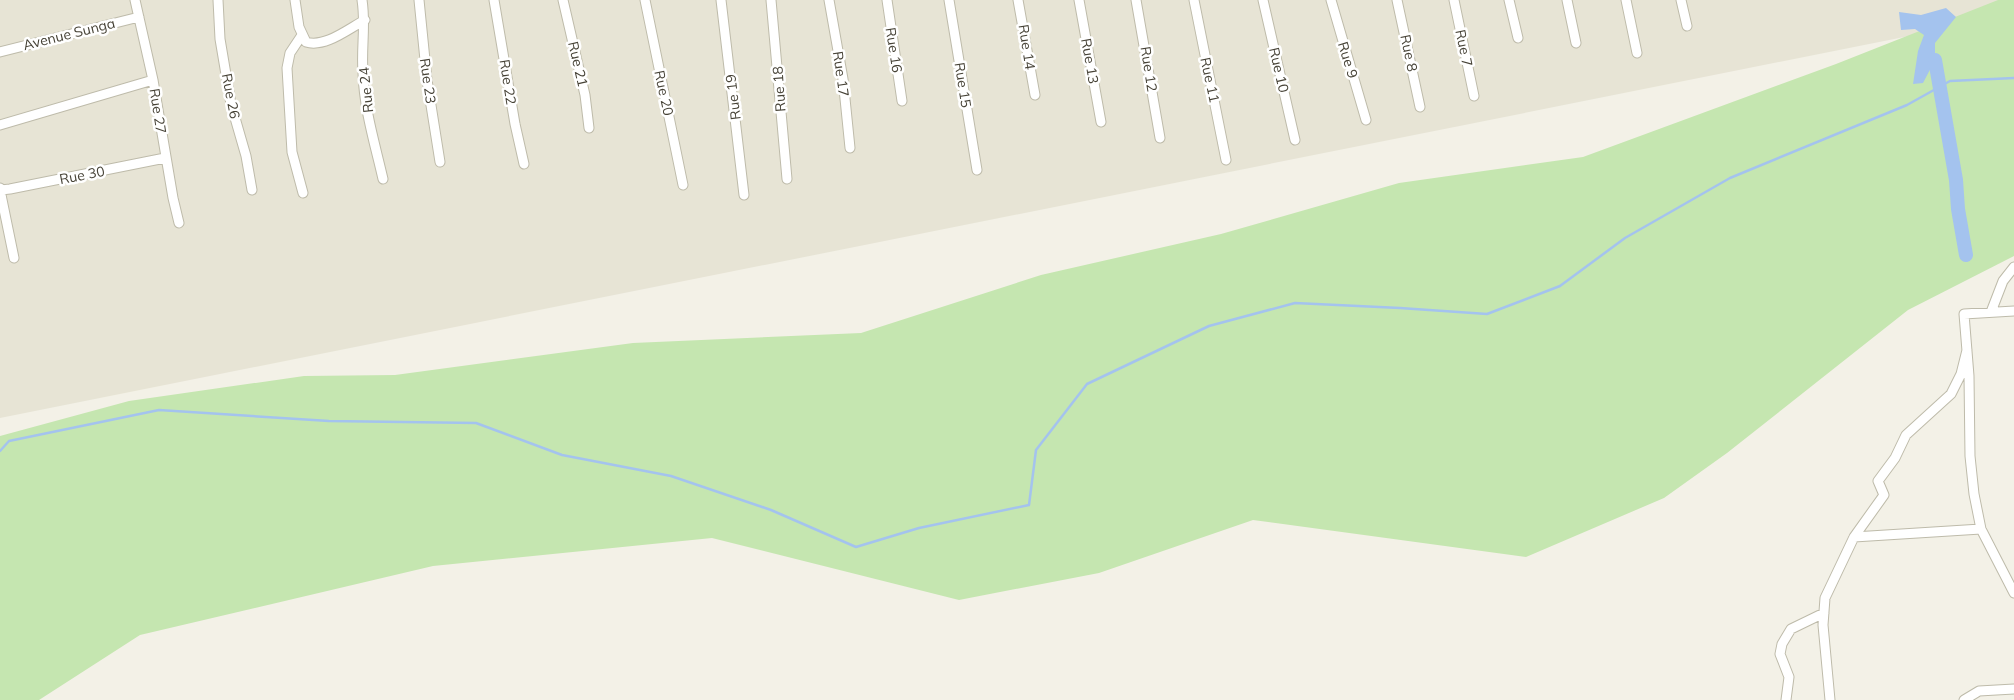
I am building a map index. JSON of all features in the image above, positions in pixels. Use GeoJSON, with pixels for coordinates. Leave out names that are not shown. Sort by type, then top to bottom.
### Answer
{"type":"FeatureCollection","features":[{"type":"Feature","properties":{"kind":"street","name":"Rue 27"},"geometry":{"type":"LineString","coordinates":[[135,0],[153,80],[179,222]]}},
{"type":"Feature","properties":{"kind":"street","name":"Rue 26"},"geometry":{"type":"LineString","coordinates":[[218,0],[220,39],[231,104],[246,156],[252,190]]}},
{"type":"Feature","properties":{"kind":"street"},"geometry":{"type":"LineString","coordinates":[[295,0],[302,35],[306,42],[312,44],[321,43],[365,20]]}},
{"type":"Feature","properties":{"kind":"street","name":"Rue 24"},"geometry":{"type":"LineString","coordinates":[[362,0],[365,20],[362,73],[366,106],[383,180]]}},
{"type":"Feature","properties":{"kind":"street","name":"Rue 23"},"geometry":{"type":"LineString","coordinates":[[419,0],[427,80],[440,162]]}},
{"type":"Feature","properties":{"kind":"street","name":"Rue 22"},"geometry":{"type":"LineString","coordinates":[[494,0],[515,124],[524,164]]}},
{"type":"Feature","properties":{"kind":"street","name":"Rue 21"},"geometry":{"type":"LineString","coordinates":[[563,0],[585,95],[588,128]]}},
{"type":"Feature","properties":{"kind":"street","name":"Rue 20"},"geometry":{"type":"LineString","coordinates":[[645,0],[682,185]]}},
{"type":"Feature","properties":{"kind":"street","name":"Rue 19"},"geometry":{"type":"LineString","coordinates":[[721,0],[744,195]]}},
{"type":"Feature","properties":{"kind":"street","name":"Rue 18"},"geometry":{"type":"LineString","coordinates":[[771,0],[787,179]]}},
{"type":"Feature","properties":{"kind":"street","name":"Rue 17"},"geometry":{"type":"LineString","coordinates":[[829,0],[843,78],[850,148]]}},
{"type":"Feature","properties":{"kind":"street","name":"Rue 16"},"geometry":{"type":"LineString","coordinates":[[887,0],[902,100]]}},
{"type":"Feature","properties":{"kind":"street","name":"Rue 15"},"geometry":{"type":"LineString","coordinates":[[949,0],[977,170]]}},
{"type":"Feature","properties":{"kind":"street","name":"Rue 14"},"geometry":{"type":"LineString","coordinates":[[1018,0],[1035,95]]}},
{"type":"Feature","properties":{"kind":"street","name":"Rue 13"},"geometry":{"type":"LineString","coordinates":[[1079,0],[1101,122]]}},
{"type":"Feature","properties":{"kind":"street","name":"Rue 12"},"geometry":{"type":"LineString","coordinates":[[1136,0],[1160,138]]}},
{"type":"Feature","properties":{"kind":"street","name":"Rue 11"},"geometry":{"type":"LineString","coordinates":[[1194,0],[1226,160]]}},
{"type":"Feature","properties":{"kind":"street","name":"Rue 10"},"geometry":{"type":"LineString","coordinates":[[1263,0],[1295,140]]}},
{"type":"Feature","properties":{"kind":"street","name":"Rue 9"},"geometry":{"type":"LineString","coordinates":[[1331,0],[1366,120]]}},
{"type":"Feature","properties":{"kind":"street","name":"Rue 8"},"geometry":{"type":"LineString","coordinates":[[1397,0],[1420,107]]}},
{"type":"Feature","properties":{"kind":"street","name":"Rue 7"},"geometry":{"type":"LineString","coordinates":[[1454,0],[1474,96]]}},
{"type":"Feature","properties":{"kind":"street"},"geometry":{"type":"LineString","coordinates":[[1509,0],[1518,38]]}},
{"type":"Feature","properties":{"kind":"street"},"geometry":{"type":"LineString","coordinates":[[1567,0],[1576,43]]}},
{"type":"Feature","properties":{"kind":"street"},"geometry":{"type":"LineString","coordinates":[[1626,0],[1637,53]]}},
{"type":"Feature","properties":{"kind":"street"},"geometry":{"type":"LineString","coordinates":[[1681,0],[1687,26]]}},
{"type":"Feature","properties":{"kind":"street","name":"Avenue Sunga"},"geometry":{"type":"LineString","coordinates":[[0,52],[139,17]]}},
{"type":"Feature","properties":{"kind":"street"},"geometry":{"type":"LineString","coordinates":[[302,35],[290,53],[287,68],[292,152],[303,193]]}},
{"type":"Feature","properties":{"kind":"street"},"geometry":{"type":"LineString","coordinates":[[0,125],[153,80]]}},
{"type":"Feature","properties":{"kind":"street","name":"Rue 30"},"geometry":{"type":"LineString","coordinates":[[0,190],[166,158]]}},
{"type":"Feature","properties":{"kind":"street"},"geometry":{"type":"LineString","coordinates":[[0,190],[14,258]]}},
{"type":"Feature","properties":{"kind":"street"},"geometry":{"type":"LineString","coordinates":[[1991,312],[2003,281],[2014,267]]}},
{"type":"Feature","properties":{"kind":"street"},"geometry":{"type":"LineString","coordinates":[[2014,311],[1964,314],[1970,385],[1970,456],[1974,494],[1981,529],[2014,592]]}},
{"type":"Feature","properties":{"kind":"street"},"geometry":{"type":"LineString","coordinates":[[1830,700],[1824,636],[1824,613],[1830,585],[1854,537],[1884,495],[1878,481],[1895,458],[1906,436],[1951,394],[1961,374],[1967,350]]}},
{"type":"Feature","properties":{"kind":"street"},"geometry":{"type":"LineString","coordinates":[[1854,537],[1981,529]]}},
{"type":"Feature","properties":{"kind":"street"},"geometry":{"type":"LineString","coordinates":[[1786,700],[1789,677],[1780,654],[1782,644],[1791,630],[1824,613]]}},
{"type":"Feature","properties":{"kind":"street"},"geometry":{"type":"LineString","coordinates":[[1964,700],[1975,696],[2014,689]]}},
{"type":"Feature","properties":{"kind":"shaded area"},"geometry":{"type":"Polygon","coordinates":[[[0,0],[2014,0],[2014,15],[0,418],[0,0]]]}},
{"type":"Feature","properties":{"kind":"green space"},"geometry":{"type":"Polygon","coordinates":[[[1998,0],[2014,0],[2014,256],[1908,310],[1727,453],[1664,498],[1526,557],[1253,520],[1099,573],[959,600],[712,538],[433,566],[140,635],[39,700],[0,700],[0,436],[129,401],[304,376],[395,375],[633,343],[861,333],[1041,275],[1221,234],[1399,183],[1583,157],[1836,64],[1998,0]]]}},
{"type":"Feature","properties":{"kind":"water"},"geometry":{"type":"Polygon","coordinates":[[[1946,8],[1956,17],[1935,43],[1935,60],[1923,83],[1913,84],[1918,51],[1924,35],[1915,29],[1901,30],[1899,12],[1921,15],[1946,8]]]}},
{"type":"Feature","properties":{"kind":"waterway"},"geometry":{"type":"LineString","coordinates":[[1935,60],[1956,180],[1958,209],[1966,255]]}},
{"type":"Feature","properties":{"kind":"waterway"},"geometry":{"type":"LineString","coordinates":[[0,451],[9,441],[159,410],[329,421],[476,423],[562,455],[671,476],[771,510],[856,547],[919,528],[1029,505],[1036,450],[1087,384],[1209,326],[1295,303],[1487,314],[1560,286],[1625,238],[1730,178],[1907,105],[1950,81],[2014,78]]}}]}
